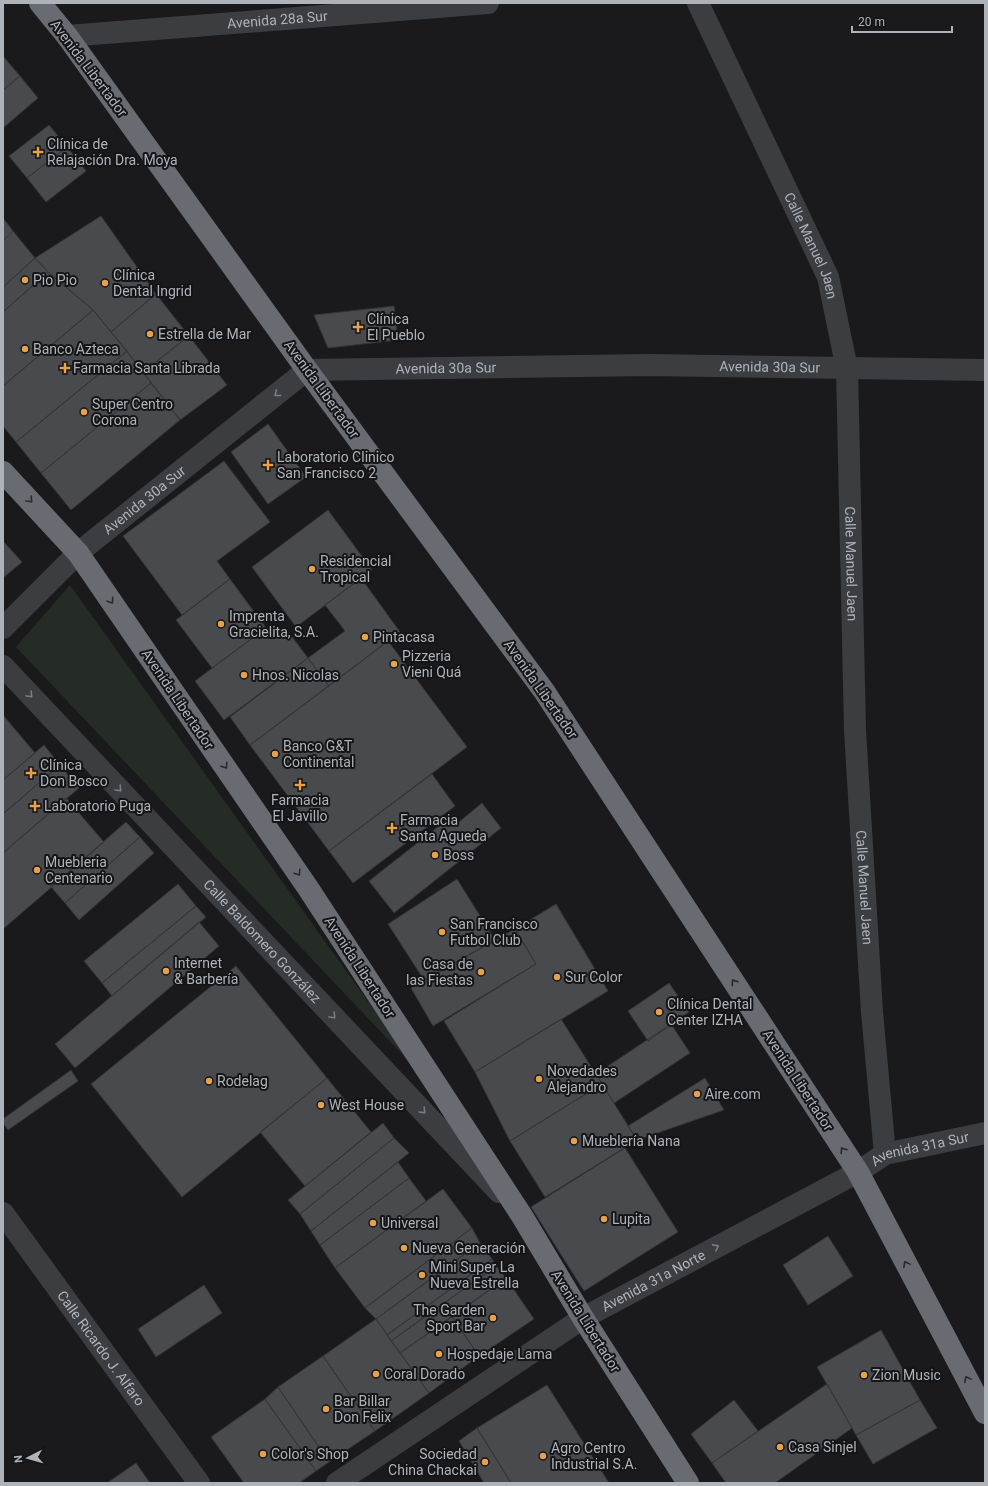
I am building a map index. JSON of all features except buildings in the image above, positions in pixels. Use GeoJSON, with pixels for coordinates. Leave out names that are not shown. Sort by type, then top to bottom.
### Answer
{"type":"FeatureCollection","features":[{"type":"Feature","properties":{"kind":"highway","name":"Avenida Libertador"},"geometry":{"type":"LineString","coordinates":[[40,3],[68,36],[307,370],[544,691],[858,1172],[985,1413]]}},
{"type":"Feature","properties":{"kind":"highway","name":"Avenida Libertador"},"geometry":{"type":"LineString","coordinates":[[3,472],[78,553],[308,888],[522,1216],[583,1318],[688,1483]]}},
{"type":"Feature","properties":{"kind":"street","name":"Avenida 28a Sur"},"geometry":{"type":"LineString","coordinates":[[68,36],[488,3]]}},
{"type":"Feature","properties":{"kind":"street","name":"Calle Manuel Jaen"},"geometry":{"type":"LineString","coordinates":[[698,3],[828,277],[847,369],[855,730],[872,1012],[885,1154]]}},
{"type":"Feature","properties":{"kind":"street","name":"Avenida 30a Sur"},"geometry":{"type":"LineString","coordinates":[[3,628],[78,553],[307,370],[642,365],[985,370]]}},
{"type":"Feature","properties":{"kind":"street","name":"Calle Baldomero González"},"geometry":{"type":"LineString","coordinates":[[3,666],[522,1216]]}},
{"type":"Feature","properties":{"kind":"street","name":"Avenida 31a Sur"},"geometry":{"type":"LineString","coordinates":[[858,1172],[885,1154],[985,1133]]}},
{"type":"Feature","properties":{"kind":"street","name":"Avenida 31a Norte"},"geometry":{"type":"LineString","coordinates":[[337,1483],[583,1318],[858,1172]]}},
{"type":"Feature","properties":{"kind":"street","name":"Calle Ricardo J. Alfaro"},"geometry":{"type":"LineString","coordinates":[[3,1213],[199,1483]]}},
{"type":"Feature","properties":{"kind":"shaded area"},"geometry":{"type":"Polygon","coordinates":[[[70,585],[417,1070],[16,647],[70,585]]]}},
{"type":"Feature","properties":{"kind":"place","name":"Clínica de Relajación Dra. Moya"},"geometry":{"type":"Point","coordinates":[38,152]}},
{"type":"Feature","properties":{"kind":"place","name":"Pio Pio"},"geometry":{"type":"Point","coordinates":[25,280]}},
{"type":"Feature","properties":{"kind":"place","name":"Clínica Dental Ingrid"},"geometry":{"type":"Point","coordinates":[105,283]}},
{"type":"Feature","properties":{"kind":"place","name":"Clínica El Pueblo"},"geometry":{"type":"Point","coordinates":[358,327]}},
{"type":"Feature","properties":{"kind":"place","name":"Estrella de Mar"},"geometry":{"type":"Point","coordinates":[150,334]}},
{"type":"Feature","properties":{"kind":"place","name":"Banco Azteca"},"geometry":{"type":"Point","coordinates":[25,349]}},
{"type":"Feature","properties":{"kind":"place","name":"Farmacia Santa Librada"},"geometry":{"type":"Point","coordinates":[65,368]}},
{"type":"Feature","properties":{"kind":"place","name":"Super Centro Corona"},"geometry":{"type":"Point","coordinates":[84,412]}},
{"type":"Feature","properties":{"kind":"place","name":"Laboratorio Clinico San Francisco 2"},"geometry":{"type":"Point","coordinates":[268,465]}},
{"type":"Feature","properties":{"kind":"place","name":"Residencial Tropical"},"geometry":{"type":"Point","coordinates":[312,569]}},
{"type":"Feature","properties":{"kind":"place","name":"Imprenta Gracielita, S.A."},"geometry":{"type":"Point","coordinates":[221,624]}},
{"type":"Feature","properties":{"kind":"place","name":"Pintacasa"},"geometry":{"type":"Point","coordinates":[365,637]}},
{"type":"Feature","properties":{"kind":"place","name":"Pizzeria Vieni Quá"},"geometry":{"type":"Point","coordinates":[394,664]}},
{"type":"Feature","properties":{"kind":"place","name":"Hnos. Nicolas"},"geometry":{"type":"Point","coordinates":[244,675]}},
{"type":"Feature","properties":{"kind":"place","name":"Banco G&T Continental"},"geometry":{"type":"Point","coordinates":[275,754]}},
{"type":"Feature","properties":{"kind":"place","name":"Clínica Don Bosco"},"geometry":{"type":"Point","coordinates":[31,773]}},
{"type":"Feature","properties":{"kind":"place","name":"Farmacia El Javillo"},"geometry":{"type":"Point","coordinates":[300,785]}},
{"type":"Feature","properties":{"kind":"place","name":"Laboratorio Puga"},"geometry":{"type":"Point","coordinates":[35,806]}},
{"type":"Feature","properties":{"kind":"place","name":"Farmacia Santa Agueda"},"geometry":{"type":"Point","coordinates":[392,828]}},
{"type":"Feature","properties":{"kind":"place","name":"Boss"},"geometry":{"type":"Point","coordinates":[435,855]}},
{"type":"Feature","properties":{"kind":"place","name":"Muebleria Centenario"},"geometry":{"type":"Point","coordinates":[37,870]}},
{"type":"Feature","properties":{"kind":"place","name":"San Francisco Futbol Club"},"geometry":{"type":"Point","coordinates":[442,932]}},
{"type":"Feature","properties":{"kind":"place","name":"Internet & Barbería"},"geometry":{"type":"Point","coordinates":[166,971]}},
{"type":"Feature","properties":{"kind":"place","name":"Casa de las Fiestas"},"geometry":{"type":"Point","coordinates":[481,972]}},
{"type":"Feature","properties":{"kind":"place","name":"Sur Color"},"geometry":{"type":"Point","coordinates":[557,977]}},
{"type":"Feature","properties":{"kind":"place","name":"Clínica Dental Center IZHA"},"geometry":{"type":"Point","coordinates":[659,1012]}},
{"type":"Feature","properties":{"kind":"place","name":"Novedades Alejandro"},"geometry":{"type":"Point","coordinates":[539,1079]}},
{"type":"Feature","properties":{"kind":"place","name":"Rodelag"},"geometry":{"type":"Point","coordinates":[209,1081]}},
{"type":"Feature","properties":{"kind":"place","name":"Aire.com"},"geometry":{"type":"Point","coordinates":[697,1094]}},
{"type":"Feature","properties":{"kind":"place","name":"West House"},"geometry":{"type":"Point","coordinates":[321,1105]}},
{"type":"Feature","properties":{"kind":"place","name":"Mueblería Nana"},"geometry":{"type":"Point","coordinates":[574,1141]}},
{"type":"Feature","properties":{"kind":"place","name":"Lupita"},"geometry":{"type":"Point","coordinates":[604,1219]}},
{"type":"Feature","properties":{"kind":"place","name":"Universal"},"geometry":{"type":"Point","coordinates":[373,1223]}},
{"type":"Feature","properties":{"kind":"place","name":"Nueva Generación"},"geometry":{"type":"Point","coordinates":[404,1248]}},
{"type":"Feature","properties":{"kind":"place","name":"Mini Super La Nueva Estrella"},"geometry":{"type":"Point","coordinates":[422,1275]}},
{"type":"Feature","properties":{"kind":"place","name":"The Garden Sport Bar"},"geometry":{"type":"Point","coordinates":[493,1318]}},
{"type":"Feature","properties":{"kind":"place","name":"Hospedaje Lama"},"geometry":{"type":"Point","coordinates":[439,1354]}},
{"type":"Feature","properties":{"kind":"place","name":"Coral Dorado"},"geometry":{"type":"Point","coordinates":[376,1374]}},
{"type":"Feature","properties":{"kind":"place","name":"Zion Music"},"geometry":{"type":"Point","coordinates":[864,1375]}},
{"type":"Feature","properties":{"kind":"place","name":"Bar Billar Don Felix"},"geometry":{"type":"Point","coordinates":[326,1409]}},
{"type":"Feature","properties":{"kind":"place","name":"Casa Sinjel"},"geometry":{"type":"Point","coordinates":[780,1447]}},
{"type":"Feature","properties":{"kind":"place","name":"Color's Shop"},"geometry":{"type":"Point","coordinates":[263,1454]}},
{"type":"Feature","properties":{"kind":"place","name":"Agro Centro Industrial S.A."},"geometry":{"type":"Point","coordinates":[543,1456]}},
{"type":"Feature","properties":{"kind":"place","name":"Sociedad China Chackai"},"geometry":{"type":"Point","coordinates":[485,1462]}}]}
